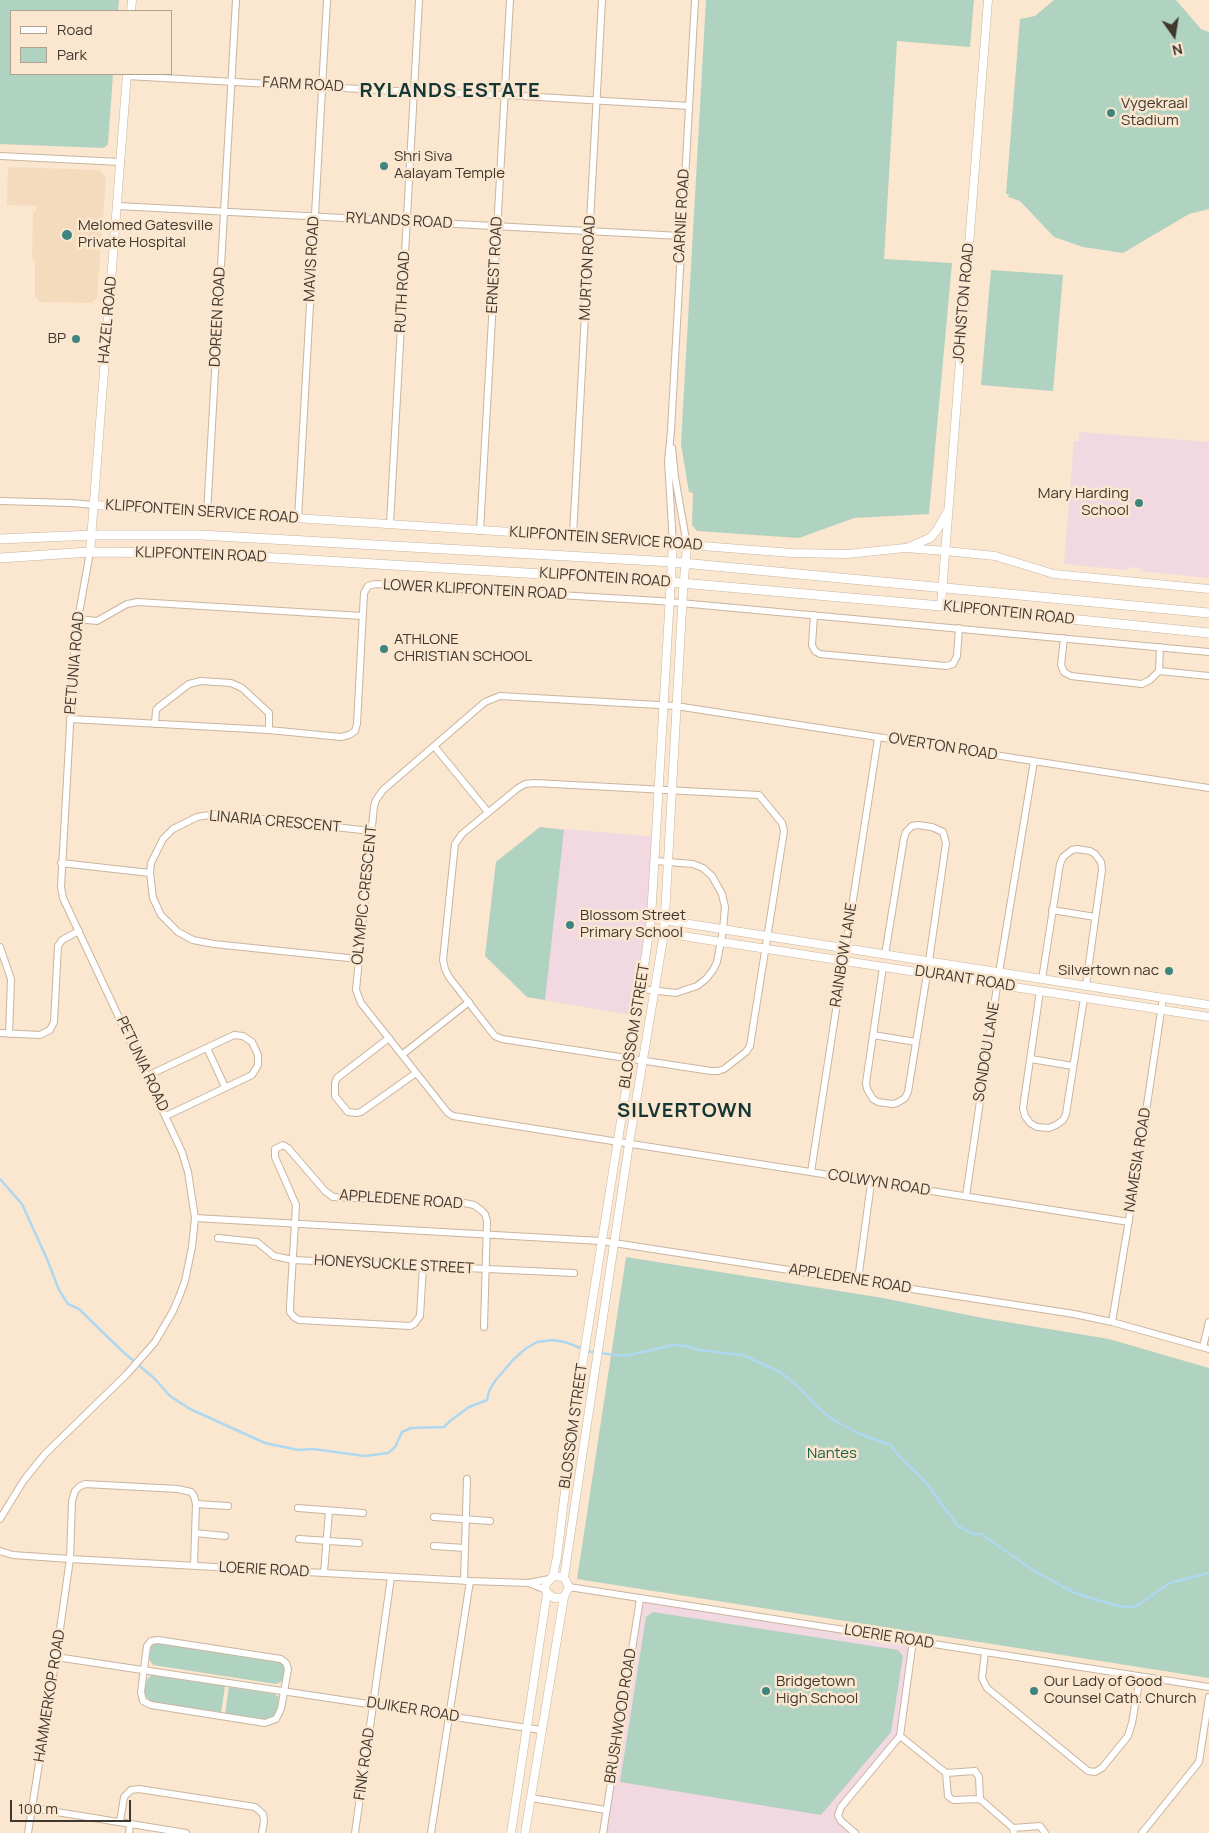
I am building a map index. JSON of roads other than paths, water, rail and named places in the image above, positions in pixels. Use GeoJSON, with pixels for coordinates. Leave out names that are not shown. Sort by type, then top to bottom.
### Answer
{"type":"FeatureCollection","features":[{"type":"Feature","properties":{"kind":"main road","name":"KLIPFONTEIN ROAD"},"geometry":{"type":"LineString","coordinates":[[0,539],[92,535],[201,535],[672,562],[1209,613]]}},
{"type":"Feature","properties":{"kind":"main road","name":"KLIPFONTEIN ROAD"},"geometry":{"type":"LineString","coordinates":[[0,558],[90,552],[192,552],[670,582],[941,606],[1209,634]]}},
{"type":"Feature","properties":{"kind":"street","name":"DOREEN ROAD"},"geometry":{"type":"LineString","coordinates":[[208,514],[236,0]]}},
{"type":"Feature","properties":{"kind":"street","name":"MAVIS ROAD"},"geometry":{"type":"LineString","coordinates":[[298,519],[326,0]]}},
{"type":"Feature","properties":{"kind":"street","name":"RUTH ROAD"},"geometry":{"type":"LineString","coordinates":[[390,524],[419,0]]}},
{"type":"Feature","properties":{"kind":"street","name":"ERNEST ROAD"},"geometry":{"type":"LineString","coordinates":[[480,531],[510,0]]}},
{"type":"Feature","properties":{"kind":"street","name":"MURTON ROAD"},"geometry":{"type":"LineString","coordinates":[[573,536],[602,0]]}},
{"type":"Feature","properties":{"kind":"street","name":"CARNIE ROAD"},"geometry":{"type":"LineString","coordinates":[[672,562],[673,544],[668,461],[695,0]]}},
{"type":"Feature","properties":{"kind":"street","name":"JOHNSTON ROAD"},"geometry":{"type":"LineString","coordinates":[[941,606],[988,0]]}},
{"type":"Feature","properties":{"kind":"street","name":"FARM ROAD"},"geometry":{"type":"LineString","coordinates":[[127,75],[689,106]]}},
{"type":"Feature","properties":{"kind":"street","name":"HAZEL ROAD"},"geometry":{"type":"LineString","coordinates":[[90,552],[127,75]]}},
{"type":"Feature","properties":{"kind":"street"},"geometry":{"type":"LineString","coordinates":[[0,156],[121,162]]}},
{"type":"Feature","properties":{"kind":"street","name":"RYLANDS ROAD"},"geometry":{"type":"LineString","coordinates":[[118,206],[681,236]]}},
{"type":"Feature","properties":{"kind":"street","name":"CARNIE ROAD"},"geometry":{"type":"LineString","coordinates":[[671,432],[675,477],[687,545],[685,564]]}},
{"type":"Feature","properties":{"kind":"street","name":"KLIPFONTEIN SERVICE ROAD"},"geometry":{"type":"LineString","coordinates":[[0,501],[71,503],[208,514],[390,524],[825,554],[847,554],[905,548],[995,556],[1054,574],[1209,589]]}},
{"type":"Feature","properties":{"kind":"street"},"geometry":{"type":"LineString","coordinates":[[905,548],[930,538],[949,509]]}},
{"type":"Feature","properties":{"kind":"street","name":"PETUNIA ROAD"},"geometry":{"type":"LineString","coordinates":[[0,1519],[24,1480],[45,1454],[144,1357],[155,1342],[174,1311],[185,1281],[192,1247],[195,1218],[188,1172],[177,1140],[63,898],[61,887],[77,619],[90,552]]}},
{"type":"Feature","properties":{"kind":"street","name":"BLOSSOM STREET"},"geometry":{"type":"LineString","coordinates":[[551,1577],[558,1557],[574,1417],[652,918],[672,562]]}},
{"type":"Feature","properties":{"kind":"street","name":"BLOSSOM STREET"},"geometry":{"type":"LineString","coordinates":[[564,1577],[614,1243],[656,992],[666,920],[685,564]]}},
{"type":"Feature","properties":{"kind":"street","name":"LOWER KLIPFONTEIN ROAD"},"geometry":{"type":"LineString","coordinates":[[362,616],[365,589],[375,584],[669,602],[1209,652]]}},
{"type":"Feature","properties":{"kind":"street"},"geometry":{"type":"LineString","coordinates":[[70,718],[270,730],[341,737],[355,731],[357,724],[362,616],[138,602],[127,604],[97,621],[77,619]]}},
{"type":"Feature","properties":{"kind":"street"},"geometry":{"type":"LineString","coordinates":[[814,615],[812,645],[815,651],[820,654],[946,666],[953,664],[957,656],[959,628]]}},
{"type":"Feature","properties":{"kind":"street"},"geometry":{"type":"LineString","coordinates":[[1064,638],[1061,665],[1064,672],[1071,676],[1142,684],[1150,680],[1159,671],[1160,647]]}},
{"type":"Feature","properties":{"kind":"street"},"geometry":{"type":"LineString","coordinates":[[1159,671],[1209,676]]}},
{"type":"Feature","properties":{"kind":"street"},"geometry":{"type":"LineString","coordinates":[[155,724],[158,707],[189,684],[202,681],[231,684],[242,688],[269,713],[270,730]]}},
{"type":"Feature","properties":{"kind":"street","name":"OLYMPIC CRESCENT"},"geometry":{"type":"LineString","coordinates":[[618,1142],[454,1116],[448,1113],[416,1073],[358,997],[356,985],[358,959],[371,831],[374,806],[378,796],[485,702],[500,696],[663,705]]}},
{"type":"Feature","properties":{"kind":"street","name":"OVERTON ROAD"},"geometry":{"type":"LineString","coordinates":[[663,705],[1209,788]]}},
{"type":"Feature","properties":{"kind":"street","name":"RAINBOW LANE"},"geometry":{"type":"LineString","coordinates":[[811,1172],[878,738]]}},
{"type":"Feature","properties":{"kind":"street"},"geometry":{"type":"LineString","coordinates":[[434,746],[488,812]]}},
{"type":"Feature","properties":{"kind":"street","name":"SONDOU LANE"},"geometry":{"type":"LineString","coordinates":[[966,1196],[999,973],[1034,761]]}},
{"type":"Feature","properties":{"kind":"street"},"geometry":{"type":"LineString","coordinates":[[525,784],[658,790],[759,795],[782,823],[784,831],[752,1040],[746,1052],[718,1071],[502,1039],[495,1036],[445,969],[443,960],[455,844],[462,834],[525,784]]}},
{"type":"Feature","properties":{"kind":"street","name":"LINARIA CRESCENT"},"geometry":{"type":"LineString","coordinates":[[358,959],[214,944],[193,940],[178,932],[162,914],[153,898],[150,873],[151,863],[163,840],[173,829],[197,817],[216,814],[371,831]]}},
{"type":"Feature","properties":{"kind":"street"},"geometry":{"type":"LineString","coordinates":[[885,955],[906,832],[912,826],[918,825],[932,827],[943,832],[946,843],[929,961]]}},
{"type":"Feature","properties":{"kind":"street"},"geometry":{"type":"LineString","coordinates":[[1042,979],[1060,864],[1064,857],[1072,850],[1090,851],[1099,857],[1102,870],[1086,985]]}},
{"type":"Feature","properties":{"kind":"street"},"geometry":{"type":"LineString","coordinates":[[641,989],[676,993],[697,986],[713,970],[723,930],[725,907],[722,894],[712,876],[703,868],[693,864],[656,861]]}},
{"type":"Feature","properties":{"kind":"street"},"geometry":{"type":"LineString","coordinates":[[61,863],[150,873]]}},
{"type":"Feature","properties":{"kind":"street"},"geometry":{"type":"LineString","coordinates":[[1052,910],[1095,917]]}},
{"type":"Feature","properties":{"kind":"street","name":"DURANT ROAD"},"geometry":{"type":"LineString","coordinates":[[652,918],[1209,1005]]}},
{"type":"Feature","properties":{"kind":"street"},"geometry":{"type":"LineString","coordinates":[[0,1033],[40,1035],[50,1030],[54,1022],[58,946],[62,940],[79,931]]}},
{"type":"Feature","properties":{"kind":"street","name":"DURANT ROAD"},"geometry":{"type":"LineString","coordinates":[[650,931],[1209,1017]]}},
{"type":"Feature","properties":{"kind":"street"},"geometry":{"type":"LineString","coordinates":[[0,947],[11,979],[9,1034]]}},
{"type":"Feature","properties":{"kind":"street"},"geometry":{"type":"LineString","coordinates":[[883,967],[866,1083],[867,1090],[873,1099],[878,1102],[892,1104],[905,1098],[908,1092],[927,974]]}},
{"type":"Feature","properties":{"kind":"street"},"geometry":{"type":"LineString","coordinates":[[1040,991],[1023,1108],[1025,1116],[1030,1123],[1037,1127],[1049,1128],[1063,1120],[1066,1114],[1084,998]]}},
{"type":"Feature","properties":{"kind":"street","name":"NAMESIA ROAD"},"geometry":{"type":"LineString","coordinates":[[1112,1322],[1163,998]]}},
{"type":"Feature","properties":{"kind":"street"},"geometry":{"type":"LineString","coordinates":[[403,1054],[469,1002]]}},
{"type":"Feature","properties":{"kind":"street"},"geometry":{"type":"LineString","coordinates":[[147,1076],[234,1035],[243,1036],[252,1042],[258,1055],[258,1065],[252,1075],[166,1116]]}},
{"type":"Feature","properties":{"kind":"street"},"geometry":{"type":"LineString","coordinates":[[874,1035],[916,1042]]}},
{"type":"Feature","properties":{"kind":"street"},"geometry":{"type":"LineString","coordinates":[[389,1038],[337,1078],[335,1096],[348,1112],[356,1114],[416,1073]]}},
{"type":"Feature","properties":{"kind":"street"},"geometry":{"type":"LineString","coordinates":[[207,1048],[225,1087]]}},
{"type":"Feature","properties":{"kind":"street"},"geometry":{"type":"LineString","coordinates":[[1030,1059],[1074,1066]]}},
{"type":"Feature","properties":{"kind":"street","name":"COLWYN ROAD"},"geometry":{"type":"LineString","coordinates":[[618,1142],[1129,1222]]}},
{"type":"Feature","properties":{"kind":"street","name":"APPLEDENE ROAD"},"geometry":{"type":"LineString","coordinates":[[295,1224],[295,1200],[275,1158],[275,1149],[283,1146],[288,1148],[328,1195],[333,1197],[464,1203],[474,1206],[485,1214],[487,1235]]}},
{"type":"Feature","properties":{"kind":"street"},"geometry":{"type":"LineString","coordinates":[[858,1280],[871,1183]]}},
{"type":"Feature","properties":{"kind":"street","name":"APPLEDENE ROAD"},"geometry":{"type":"LineString","coordinates":[[195,1218],[601,1241],[1074,1314],[1112,1322],[1206,1348]]}},
{"type":"Feature","properties":{"kind":"street"},"geometry":{"type":"LineString","coordinates":[[295,1224],[290,1312],[299,1320],[410,1326],[417,1322],[420,1316],[423,1266]]}},
{"type":"Feature","properties":{"kind":"street"},"geometry":{"type":"LineString","coordinates":[[484,1327],[487,1235]]}},
{"type":"Feature","properties":{"kind":"street","name":"HONEYSUCKLE STREET"},"geometry":{"type":"LineString","coordinates":[[218,1238],[257,1242],[274,1256],[293,1260],[574,1274]]}},
{"type":"Feature","properties":{"kind":"street"},"geometry":{"type":"LineString","coordinates":[[1206,1348],[1209,1322]]}},
{"type":"Feature","properties":{"kind":"street"},"geometry":{"type":"LineString","coordinates":[[574,1417],[588,1419]]}},
{"type":"Feature","properties":{"kind":"street"},"geometry":{"type":"LineString","coordinates":[[431,1833],[450,1715],[467,1581],[465,1548],[467,1478]]}},
{"type":"Feature","properties":{"kind":"street","name":"HAMMERKOP ROAD"},"geometry":{"type":"LineString","coordinates":[[28,1833],[70,1559],[73,1495],[79,1487],[86,1484],[186,1490],[194,1496],[196,1504]]}},
{"type":"Feature","properties":{"kind":"street"},"geometry":{"type":"LineString","coordinates":[[194,1566],[196,1504],[228,1506]]}},
{"type":"Feature","properties":{"kind":"street"},"geometry":{"type":"LineString","coordinates":[[298,1508],[363,1513]]}},
{"type":"Feature","properties":{"kind":"street"},"geometry":{"type":"LineString","coordinates":[[324,1573],[329,1511]]}},
{"type":"Feature","properties":{"kind":"street"},"geometry":{"type":"LineString","coordinates":[[434,1517],[490,1521]]}},
{"type":"Feature","properties":{"kind":"street"},"geometry":{"type":"LineString","coordinates":[[195,1533],[225,1536]]}},
{"type":"Feature","properties":{"kind":"street"},"geometry":{"type":"LineString","coordinates":[[299,1539],[359,1543]]}},
{"type":"Feature","properties":{"kind":"street"},"geometry":{"type":"LineString","coordinates":[[434,1546],[465,1548]]}},
{"type":"Feature","properties":{"kind":"street","name":"LOERIE ROAD"},"geometry":{"type":"LineString","coordinates":[[0,1551],[25,1556],[70,1559],[467,1581],[529,1583],[551,1577]]}},
{"type":"Feature","properties":{"kind":"street","name":"FINK ROAD"},"geometry":{"type":"LineString","coordinates":[[355,1833],[390,1577]]}},
{"type":"Feature","properties":{"kind":"street"},"geometry":{"type":"LineString","coordinates":[[511,1833],[547,1592],[546,1584],[551,1577],[564,1577],[569,1588],[564,1597],[525,1833]]}},
{"type":"Feature","properties":{"kind":"street","name":"LOERIE ROAD"},"geometry":{"type":"LineString","coordinates":[[529,1583],[547,1592]]}},
{"type":"Feature","properties":{"kind":"street","name":"LOERIE ROAD"},"geometry":{"type":"LineString","coordinates":[[569,1588],[1209,1687]]}},
{"type":"Feature","properties":{"kind":"street"},"geometry":{"type":"LineString","coordinates":[[547,1592],[554,1598],[564,1597]]}},
{"type":"Feature","properties":{"kind":"street","name":"BRUSHWOOD ROAD"},"geometry":{"type":"LineString","coordinates":[[603,1833],[640,1599]]}},
{"type":"Feature","properties":{"kind":"street"},"geometry":{"type":"LineString","coordinates":[[158,1640],[281,1659],[286,1663],[288,1669],[285,1692],[281,1709],[276,1719],[265,1723],[151,1705],[143,1701],[141,1692],[147,1646],[151,1641],[158,1640]]}},
{"type":"Feature","properties":{"kind":"street"},"geometry":{"type":"LineString","coordinates":[[855,1833],[841,1821],[838,1815],[841,1807],[900,1736],[913,1640]]}},
{"type":"Feature","properties":{"kind":"street"},"geometry":{"type":"LineString","coordinates":[[985,1652],[982,1678],[987,1688],[1088,1771],[1095,1772],[1102,1768],[1128,1736],[1140,1677]]}},
{"type":"Feature","properties":{"kind":"street","name":"DUIKER ROAD"},"geometry":{"type":"LineString","coordinates":[[56,1657],[541,1730]]}},
{"type":"Feature","properties":{"kind":"street"},"geometry":{"type":"LineString","coordinates":[[1142,1833],[1199,1762],[1209,1696]]}},
{"type":"Feature","properties":{"kind":"street"},"geometry":{"type":"LineString","coordinates":[[900,1736],[946,1773],[975,1771],[979,1777],[980,1799]]}},
{"type":"Feature","properties":{"kind":"street"},"geometry":{"type":"LineString","coordinates":[[946,1773],[948,1796],[953,1800],[980,1799],[1014,1830],[1040,1826],[1045,1833]]}},
{"type":"Feature","properties":{"kind":"street"},"geometry":{"type":"LineString","coordinates":[[120,1822],[124,1797],[131,1790],[139,1789],[255,1807],[263,1814],[262,1833]]}},
{"type":"Feature","properties":{"kind":"street"},"geometry":{"type":"LineString","coordinates":[[531,1798],[606,1810]]}},
{"type":"Feature","properties":{"kind":"street"},"geometry":{"type":"LineString","coordinates":[[32,1808],[186,1833]]}},
{"type":"Feature","properties":{"kind":"street"},"geometry":{"type":"LineString","coordinates":[[129,1833],[130,1824]]}},
{"type":"Feature","properties":{"kind":"waterway"},"geometry":{"type":"LineString","coordinates":[[0,1179],[22,1204],[59,1290],[68,1304],[79,1309],[122,1351],[154,1378],[170,1396],[190,1409],[265,1443],[298,1450],[313,1449],[365,1456],[388,1453],[395,1447],[402,1432],[411,1428],[444,1427],[469,1407],[487,1400],[489,1391],[495,1381],[513,1360],[525,1349],[537,1342],[553,1340],[565,1342],[591,1352],[625,1356],[673,1345],[686,1346],[699,1350],[743,1355],[780,1372],[798,1386],[817,1407],[835,1421],[860,1434],[891,1445],[896,1453],[923,1479],[958,1526],[973,1534],[981,1534],[1036,1572],[1075,1593],[1117,1606],[1135,1607],[1170,1583],[1209,1573]]}},
{"type":"Feature","properties":{"kind":"place","name":"Vygekraal Stadium"},"geometry":{"type":"Point","coordinates":[1111,113]}},
{"type":"Feature","properties":{"kind":"place","name":"Shri Siva Aalayam Temple"},"geometry":{"type":"Point","coordinates":[384,166]}},
{"type":"Feature","properties":{"kind":"place","name":"Melomed Gatesville Private Hospital"},"geometry":{"type":"Point","coordinates":[67,235]}},
{"type":"Feature","properties":{"kind":"place","name":"BP"},"geometry":{"type":"Point","coordinates":[76,339]}},
{"type":"Feature","properties":{"kind":"place","name":"Mary Harding School"},"geometry":{"type":"Point","coordinates":[1139,503]}},
{"type":"Feature","properties":{"kind":"place","name":"ATHLONE CHRISTIAN SCHOOL"},"geometry":{"type":"Point","coordinates":[384,649]}},
{"type":"Feature","properties":{"kind":"place","name":"Blossom Street Primary School"},"geometry":{"type":"Point","coordinates":[570,925]}},
{"type":"Feature","properties":{"kind":"place","name":"Silvertown nac"},"geometry":{"type":"Point","coordinates":[1169,971]}},
{"type":"Feature","properties":{"kind":"place","name":"Bridgetown High School"},"geometry":{"type":"Point","coordinates":[766,1691]}},
{"type":"Feature","properties":{"kind":"place","name":"Our Lady of Good Counsel Cath. Church"},"geometry":{"type":"Point","coordinates":[1034,1691]}},
{"type":"Feature","properties":{"kind":"district","name":"RYLANDS ESTATE"},"geometry":{"type":"Point","coordinates":[450,91]}},
{"type":"Feature","properties":{"kind":"district","name":"SILVERTOWN"},"geometry":{"type":"Point","coordinates":[685,1111]}},
{"type":"Feature","properties":{"kind":"park label","name":"Nantes"},"geometry":{"type":"Point","coordinates":[832,1454]}}]}
